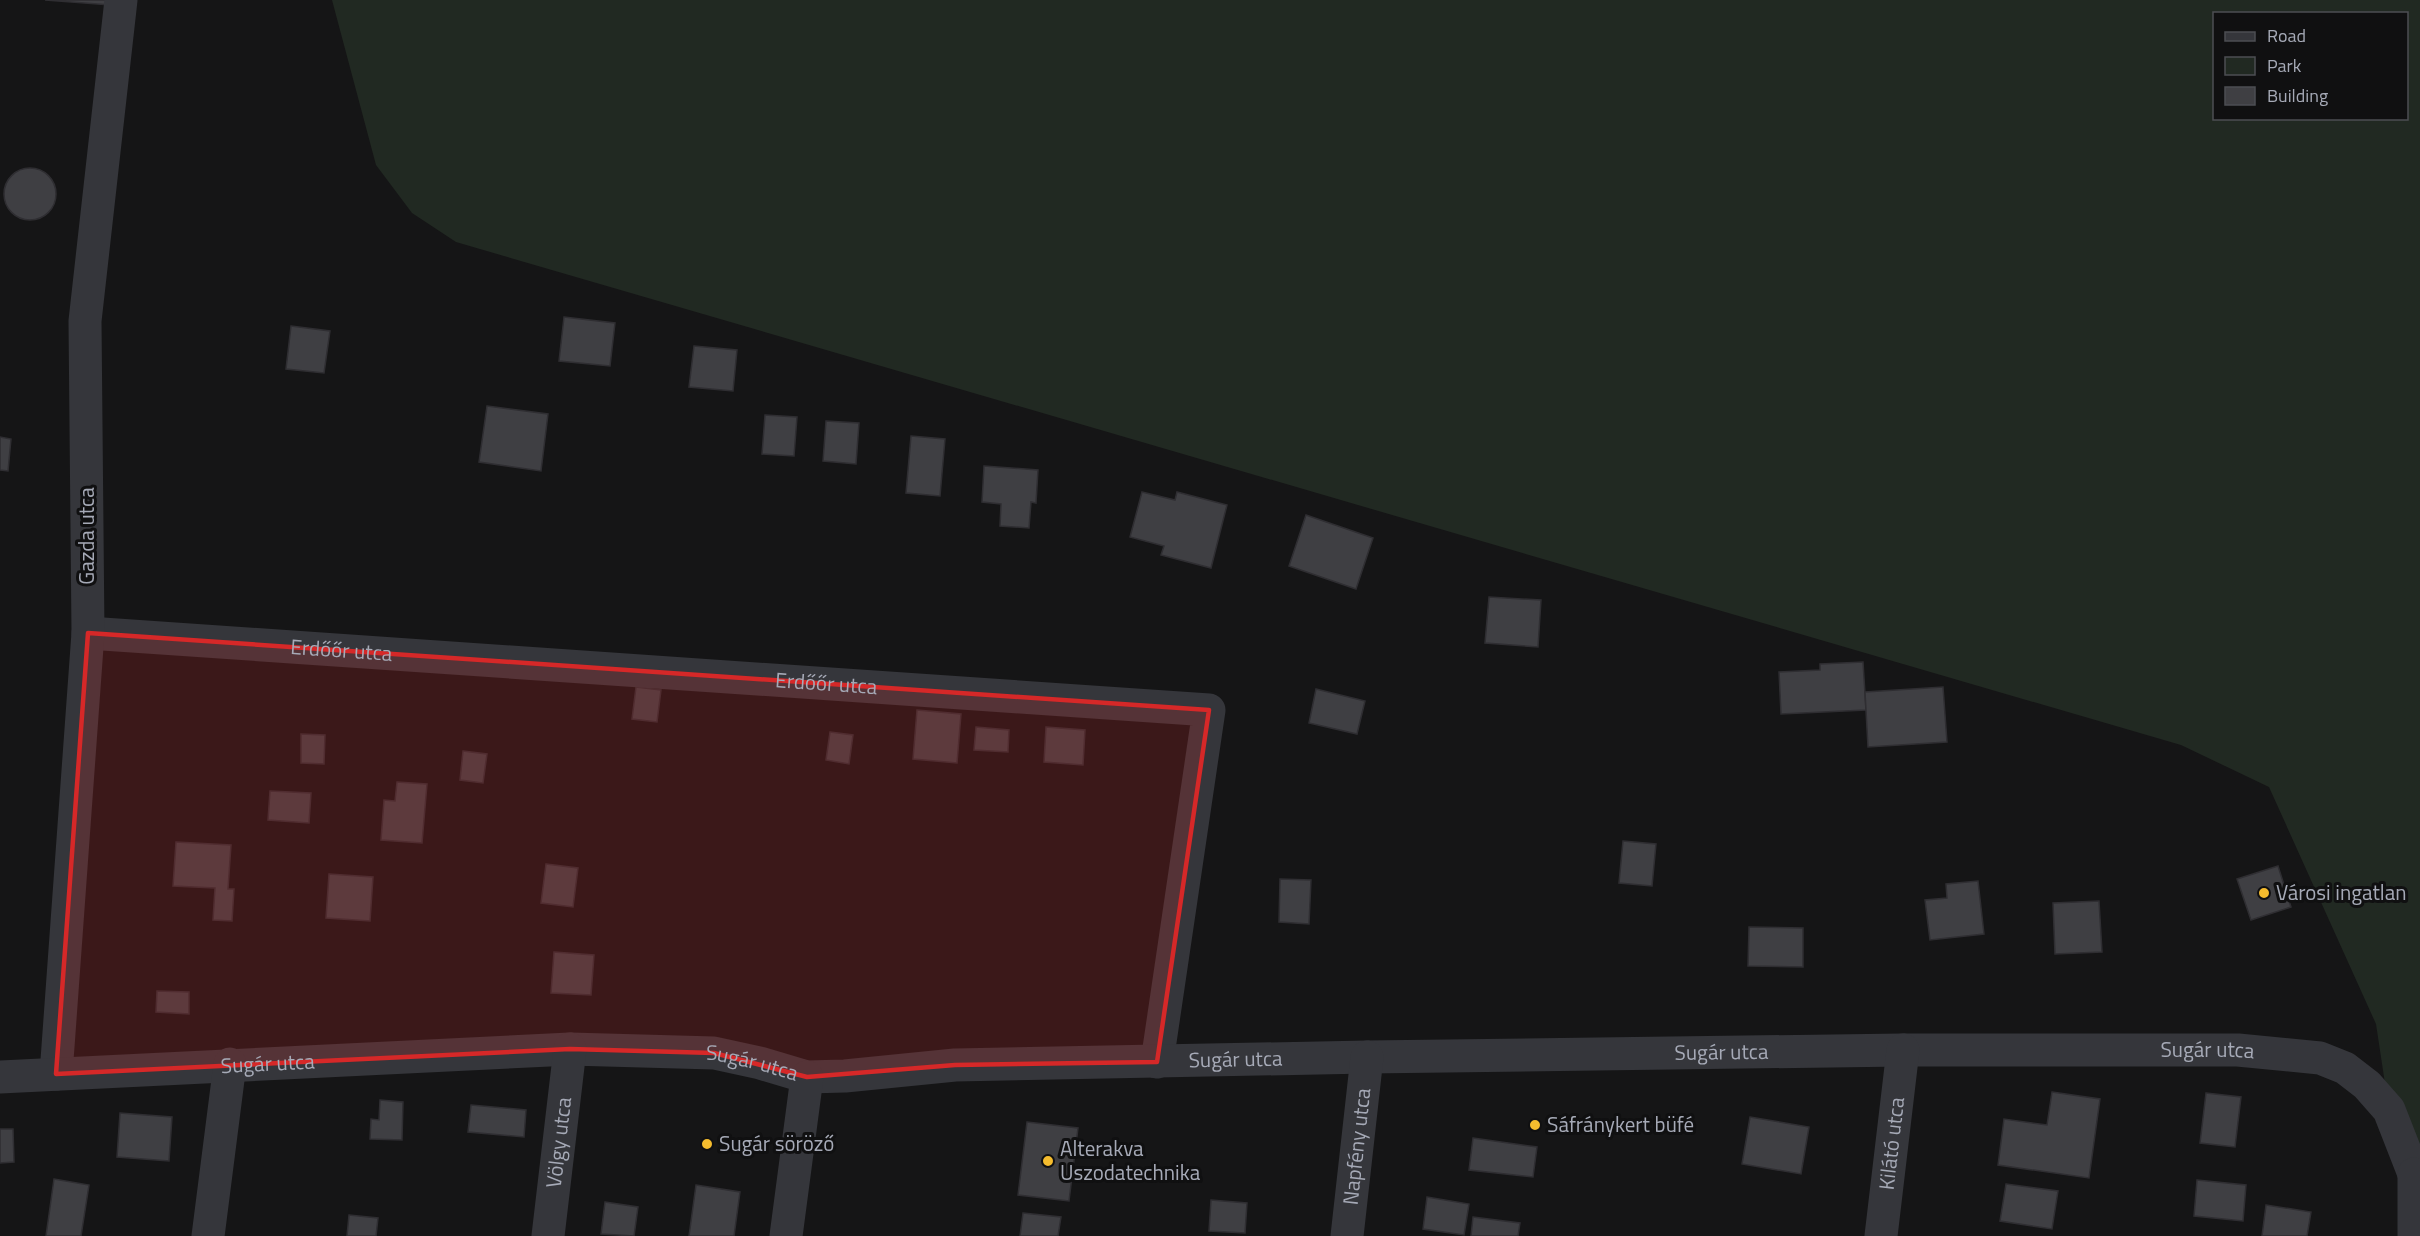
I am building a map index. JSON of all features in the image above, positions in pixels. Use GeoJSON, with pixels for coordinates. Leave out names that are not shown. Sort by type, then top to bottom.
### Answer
{"type":"FeatureCollection","features":[{"type":"Feature","properties":{"kind":"street","name":"Gazda utca"},"geometry":{"type":"LineString","coordinates":[[56,1074],[87,633],[85,321],[121,0]]}},
{"type":"Feature","properties":{"kind":"street","name":"Erdőőr utca"},"geometry":{"type":"LineString","coordinates":[[87,633],[1209,710],[1157,1062]]}},
{"type":"Feature","properties":{"kind":"street","name":"Sugár utca"},"geometry":{"type":"LineString","coordinates":[[0,1077],[570,1049],[714,1053],[760,1063],[807,1077],[845,1076],[955,1065],[1367,1057],[1903,1050],[2238,1050],[2320,1058],[2345,1068],[2367,1085],[2389,1110],[2417,1178]]}},
{"type":"Feature","properties":{"kind":"street","name":"Völgy utca"},"geometry":{"type":"LineString","coordinates":[[548,1236],[570,1049]]}},
{"type":"Feature","properties":{"kind":"street","name":"Kilátó utca"},"geometry":{"type":"LineString","coordinates":[[1881,1236],[1903,1050]]}},
{"type":"Feature","properties":{"kind":"street","name":"Napfény utca"},"geometry":{"type":"LineString","coordinates":[[1347,1236],[1367,1057]]}},
{"type":"Feature","properties":{"kind":"street"},"geometry":{"type":"LineString","coordinates":[[208,1236],[230,1065]]}},
{"type":"Feature","properties":{"kind":"street"},"geometry":{"type":"LineString","coordinates":[[786,1236],[807,1077]]}},
{"type":"Feature","properties":{"kind":"street"},"geometry":{"type":"LineString","coordinates":[[2414,1236],[2417,1178]]}},
{"type":"Feature","properties":{"kind":"highlighted area"},"geometry":{"type":"Polygon","coordinates":[[[88,633],[1209,710],[1157,1062],[955,1065],[807,1077],[714,1053],[570,1049],[56,1074],[88,633]]]}},
{"type":"Feature","properties":{"kind":"green space"},"geometry":{"type":"Polygon","coordinates":[[[332,0],[2420,0],[2420,1175],[2389,1110],[2376,1024],[2269,787],[2181,745],[456,242],[412,213],[376,165],[332,0]]]}},
{"type":"Feature","properties":{"kind":"building"},"geometry":{"type":"Polygon","coordinates":[[[45,0],[110,0],[110,5],[45,0]]]}},
{"type":"Feature","properties":{"kind":"building"},"geometry":{"type":"Polygon","coordinates":[[[25,168],[35,168],[49,175],[56,194],[49,213],[35,220],[25,220],[15,216],[8,209],[4,199],[4,189],[8,179],[15,172],[25,168]]]}},
{"type":"Feature","properties":{"kind":"building"},"geometry":{"type":"Polygon","coordinates":[[[564,317],[615,323],[610,366],[559,361],[564,317]]]}},
{"type":"Feature","properties":{"kind":"building"},"geometry":{"type":"Polygon","coordinates":[[[291,326],[330,331],[324,373],[286,369],[291,326]]]}},
{"type":"Feature","properties":{"kind":"building"},"geometry":{"type":"Polygon","coordinates":[[[694,346],[737,350],[733,391],[689,387],[694,346]]]}},
{"type":"Feature","properties":{"kind":"building"},"geometry":{"type":"Polygon","coordinates":[[[487,406],[548,414],[541,471],[479,462],[487,406]]]}},
{"type":"Feature","properties":{"kind":"building"},"geometry":{"type":"Polygon","coordinates":[[[765,415],[797,417],[794,456],[762,454],[765,415]]]}},
{"type":"Feature","properties":{"kind":"building"},"geometry":{"type":"Polygon","coordinates":[[[826,421],[859,423],[856,464],[823,461],[826,421]]]}},
{"type":"Feature","properties":{"kind":"building"},"geometry":{"type":"Polygon","coordinates":[[[911,436],[945,439],[940,496],[906,493],[911,436]]]}},
{"type":"Feature","properties":{"kind":"building"},"geometry":{"type":"Polygon","coordinates":[[[0,437],[11,439],[8,471],[0,470],[0,437]]]}},
{"type":"Feature","properties":{"kind":"building"},"geometry":{"type":"Polygon","coordinates":[[[984,466],[1038,470],[1036,503],[1031,502],[1029,528],[1000,526],[1001,504],[982,502],[984,466]]]}},
{"type":"Feature","properties":{"kind":"building"},"geometry":{"type":"Polygon","coordinates":[[[1142,492],[1175,500],[1177,492],[1227,505],[1211,568],[1161,555],[1164,546],[1130,537],[1142,492]]]}},
{"type":"Feature","properties":{"kind":"building"},"geometry":{"type":"Polygon","coordinates":[[[1306,515],[1373,538],[1356,589],[1289,566],[1306,515]]]}},
{"type":"Feature","properties":{"kind":"building"},"geometry":{"type":"Polygon","coordinates":[[[1489,597],[1541,600],[1538,647],[1485,643],[1489,597]]]}},
{"type":"Feature","properties":{"kind":"building"},"geometry":{"type":"Polygon","coordinates":[[[1863,662],[1866,710],[1781,714],[1779,672],[1820,670],[1820,664],[1863,662]]]}},
{"type":"Feature","properties":{"kind":"building"},"geometry":{"type":"Polygon","coordinates":[[[636,687],[661,690],[657,722],[632,719],[636,687]]]}},
{"type":"Feature","properties":{"kind":"building"},"geometry":{"type":"Polygon","coordinates":[[[1943,687],[1947,742],[1868,747],[1865,692],[1943,687]]]}},
{"type":"Feature","properties":{"kind":"building"},"geometry":{"type":"Polygon","coordinates":[[[1316,689],[1365,701],[1357,734],[1309,723],[1316,689]]]}},
{"type":"Feature","properties":{"kind":"building"},"geometry":{"type":"Polygon","coordinates":[[[917,710],[961,714],[957,763],[913,759],[917,710]]]}},
{"type":"Feature","properties":{"kind":"building"},"geometry":{"type":"Polygon","coordinates":[[[976,727],[1009,730],[1008,752],[974,750],[976,727]]]}},
{"type":"Feature","properties":{"kind":"building"},"geometry":{"type":"Polygon","coordinates":[[[1046,727],[1085,730],[1083,765],[1044,762],[1046,727]]]}},
{"type":"Feature","properties":{"kind":"building"},"geometry":{"type":"Polygon","coordinates":[[[830,732],[853,735],[849,764],[826,760],[830,732]]]}},
{"type":"Feature","properties":{"kind":"building"},"geometry":{"type":"Polygon","coordinates":[[[301,734],[325,735],[324,764],[301,763],[301,734]]]}},
{"type":"Feature","properties":{"kind":"building"},"geometry":{"type":"Polygon","coordinates":[[[463,751],[487,754],[483,783],[460,780],[463,751]]]}},
{"type":"Feature","properties":{"kind":"building"},"geometry":{"type":"Polygon","coordinates":[[[397,782],[427,784],[422,843],[381,840],[384,800],[395,801],[397,782]]]}},
{"type":"Feature","properties":{"kind":"building"},"geometry":{"type":"Polygon","coordinates":[[[270,791],[311,793],[309,823],[268,820],[270,791]]]}},
{"type":"Feature","properties":{"kind":"building"},"geometry":{"type":"Polygon","coordinates":[[[1623,841],[1656,844],[1652,886],[1619,883],[1623,841]]]}},
{"type":"Feature","properties":{"kind":"building"},"geometry":{"type":"Polygon","coordinates":[[[176,842],[231,845],[228,889],[234,889],[232,921],[213,920],[215,888],[173,886],[176,842]]]}},
{"type":"Feature","properties":{"kind":"building"},"geometry":{"type":"Polygon","coordinates":[[[546,864],[578,868],[573,907],[541,903],[546,864]]]}},
{"type":"Feature","properties":{"kind":"building","name":"Városi ingatlan"},"geometry":{"type":"Polygon","coordinates":[[[2278,866],[2291,907],[2251,920],[2237,879],[2278,866]]]}},
{"type":"Feature","properties":{"kind":"building"},"geometry":{"type":"Polygon","coordinates":[[[329,874],[373,877],[370,921],[326,918],[329,874]]]}},
{"type":"Feature","properties":{"kind":"building"},"geometry":{"type":"Polygon","coordinates":[[[1280,879],[1311,880],[1309,924],[1279,922],[1280,879]]]}},
{"type":"Feature","properties":{"kind":"building"},"geometry":{"type":"Polygon","coordinates":[[[1978,881],[1984,934],[1930,940],[1925,900],[1947,898],[1946,884],[1978,881]]]}},
{"type":"Feature","properties":{"kind":"building"},"geometry":{"type":"Polygon","coordinates":[[[2099,901],[2102,952],[2055,954],[2053,903],[2099,901]]]}},
{"type":"Feature","properties":{"kind":"building"},"geometry":{"type":"Polygon","coordinates":[[[1749,927],[1803,928],[1803,967],[1748,966],[1749,927]]]}},
{"type":"Feature","properties":{"kind":"building"},"geometry":{"type":"Polygon","coordinates":[[[554,952],[594,955],[591,995],[551,993],[554,952]]]}},
{"type":"Feature","properties":{"kind":"building"},"geometry":{"type":"Polygon","coordinates":[[[157,991],[189,992],[189,1014],[156,1012],[157,991]]]}},
{"type":"Feature","properties":{"kind":"building"},"geometry":{"type":"Polygon","coordinates":[[[2052,1092],[2100,1099],[2089,1178],[1998,1165],[2004,1119],[2047,1125],[2052,1092]]]}},
{"type":"Feature","properties":{"kind":"building"},"geometry":{"type":"Polygon","coordinates":[[[2206,1093],[2241,1097],[2235,1147],[2200,1143],[2206,1093]]]}},
{"type":"Feature","properties":{"kind":"building"},"geometry":{"type":"Polygon","coordinates":[[[380,1100],[403,1102],[402,1140],[370,1139],[371,1119],[379,1120],[380,1100]]]}},
{"type":"Feature","properties":{"kind":"building"},"geometry":{"type":"Polygon","coordinates":[[[471,1105],[526,1110],[524,1137],[468,1132],[471,1105]]]}},
{"type":"Feature","properties":{"kind":"building"},"geometry":{"type":"Polygon","coordinates":[[[120,1113],[172,1117],[169,1161],[117,1157],[120,1113]]]}},
{"type":"Feature","properties":{"kind":"building"},"geometry":{"type":"Polygon","coordinates":[[[1750,1117],[1809,1127],[1801,1174],[1742,1164],[1750,1117]]]}},
{"type":"Feature","properties":{"kind":"building","name":"Alterakva Uszodatechnika"},"geometry":{"type":"Polygon","coordinates":[[[1027,1122],[1078,1128],[1069,1201],[1018,1195],[1027,1122]]]}},
{"type":"Feature","properties":{"kind":"building"},"geometry":{"type":"Polygon","coordinates":[[[0,1129],[13,1129],[14,1162],[0,1163],[0,1129]]]}},
{"type":"Feature","properties":{"kind":"building"},"geometry":{"type":"Polygon","coordinates":[[[1473,1138],[1537,1147],[1533,1177],[1469,1170],[1473,1138]]]}},
{"type":"Feature","properties":{"kind":"building"},"geometry":{"type":"Polygon","coordinates":[[[54,1179],[89,1185],[81,1236],[46,1236],[54,1179]]]}},
{"type":"Feature","properties":{"kind":"building"},"geometry":{"type":"Polygon","coordinates":[[[2197,1180],[2246,1185],[2243,1221],[2194,1216],[2197,1180]]]}},
{"type":"Feature","properties":{"kind":"building"},"geometry":{"type":"Polygon","coordinates":[[[2006,1184],[2058,1191],[2052,1229],[2000,1221],[2006,1184]]]}},
{"type":"Feature","properties":{"kind":"building"},"geometry":{"type":"Polygon","coordinates":[[[696,1185],[740,1192],[734,1236],[689,1236],[696,1185]]]}},
{"type":"Feature","properties":{"kind":"building"},"geometry":{"type":"Polygon","coordinates":[[[1427,1197],[1469,1204],[1464,1235],[1423,1229],[1427,1197]]]}},
{"type":"Feature","properties":{"kind":"building"},"geometry":{"type":"Polygon","coordinates":[[[1211,1200],[1247,1203],[1245,1233],[1209,1231],[1211,1200]]]}},
{"type":"Feature","properties":{"kind":"building"},"geometry":{"type":"Polygon","coordinates":[[[605,1202],[638,1207],[634,1236],[601,1234],[605,1202]]]}},
{"type":"Feature","properties":{"kind":"building"},"geometry":{"type":"Polygon","coordinates":[[[2266,1205],[2311,1212],[2307,1236],[2262,1236],[2266,1205]]]}},
{"type":"Feature","properties":{"kind":"building"},"geometry":{"type":"Polygon","coordinates":[[[1023,1213],[1061,1217],[1058,1236],[1020,1236],[1023,1213]]]}},
{"type":"Feature","properties":{"kind":"building"},"geometry":{"type":"Polygon","coordinates":[[[349,1215],[378,1218],[376,1236],[347,1236],[349,1215]]]}},
{"type":"Feature","properties":{"kind":"building"},"geometry":{"type":"Polygon","coordinates":[[[1473,1217],[1520,1223],[1518,1236],[1471,1236],[1473,1217]]]}},
{"type":"Feature","properties":{"kind":"place","name":"Városi ingatlan"},"geometry":{"type":"Point","coordinates":[2264,893]}},
{"type":"Feature","properties":{"kind":"place","name":"Sáfránykert büfé"},"geometry":{"type":"Point","coordinates":[1535,1125]}},
{"type":"Feature","properties":{"kind":"place","name":"Sugár söröző"},"geometry":{"type":"Point","coordinates":[707,1144]}},
{"type":"Feature","properties":{"kind":"place","name":"Alterakva Uszodatechnika"},"geometry":{"type":"Point","coordinates":[1048,1161]}}]}
